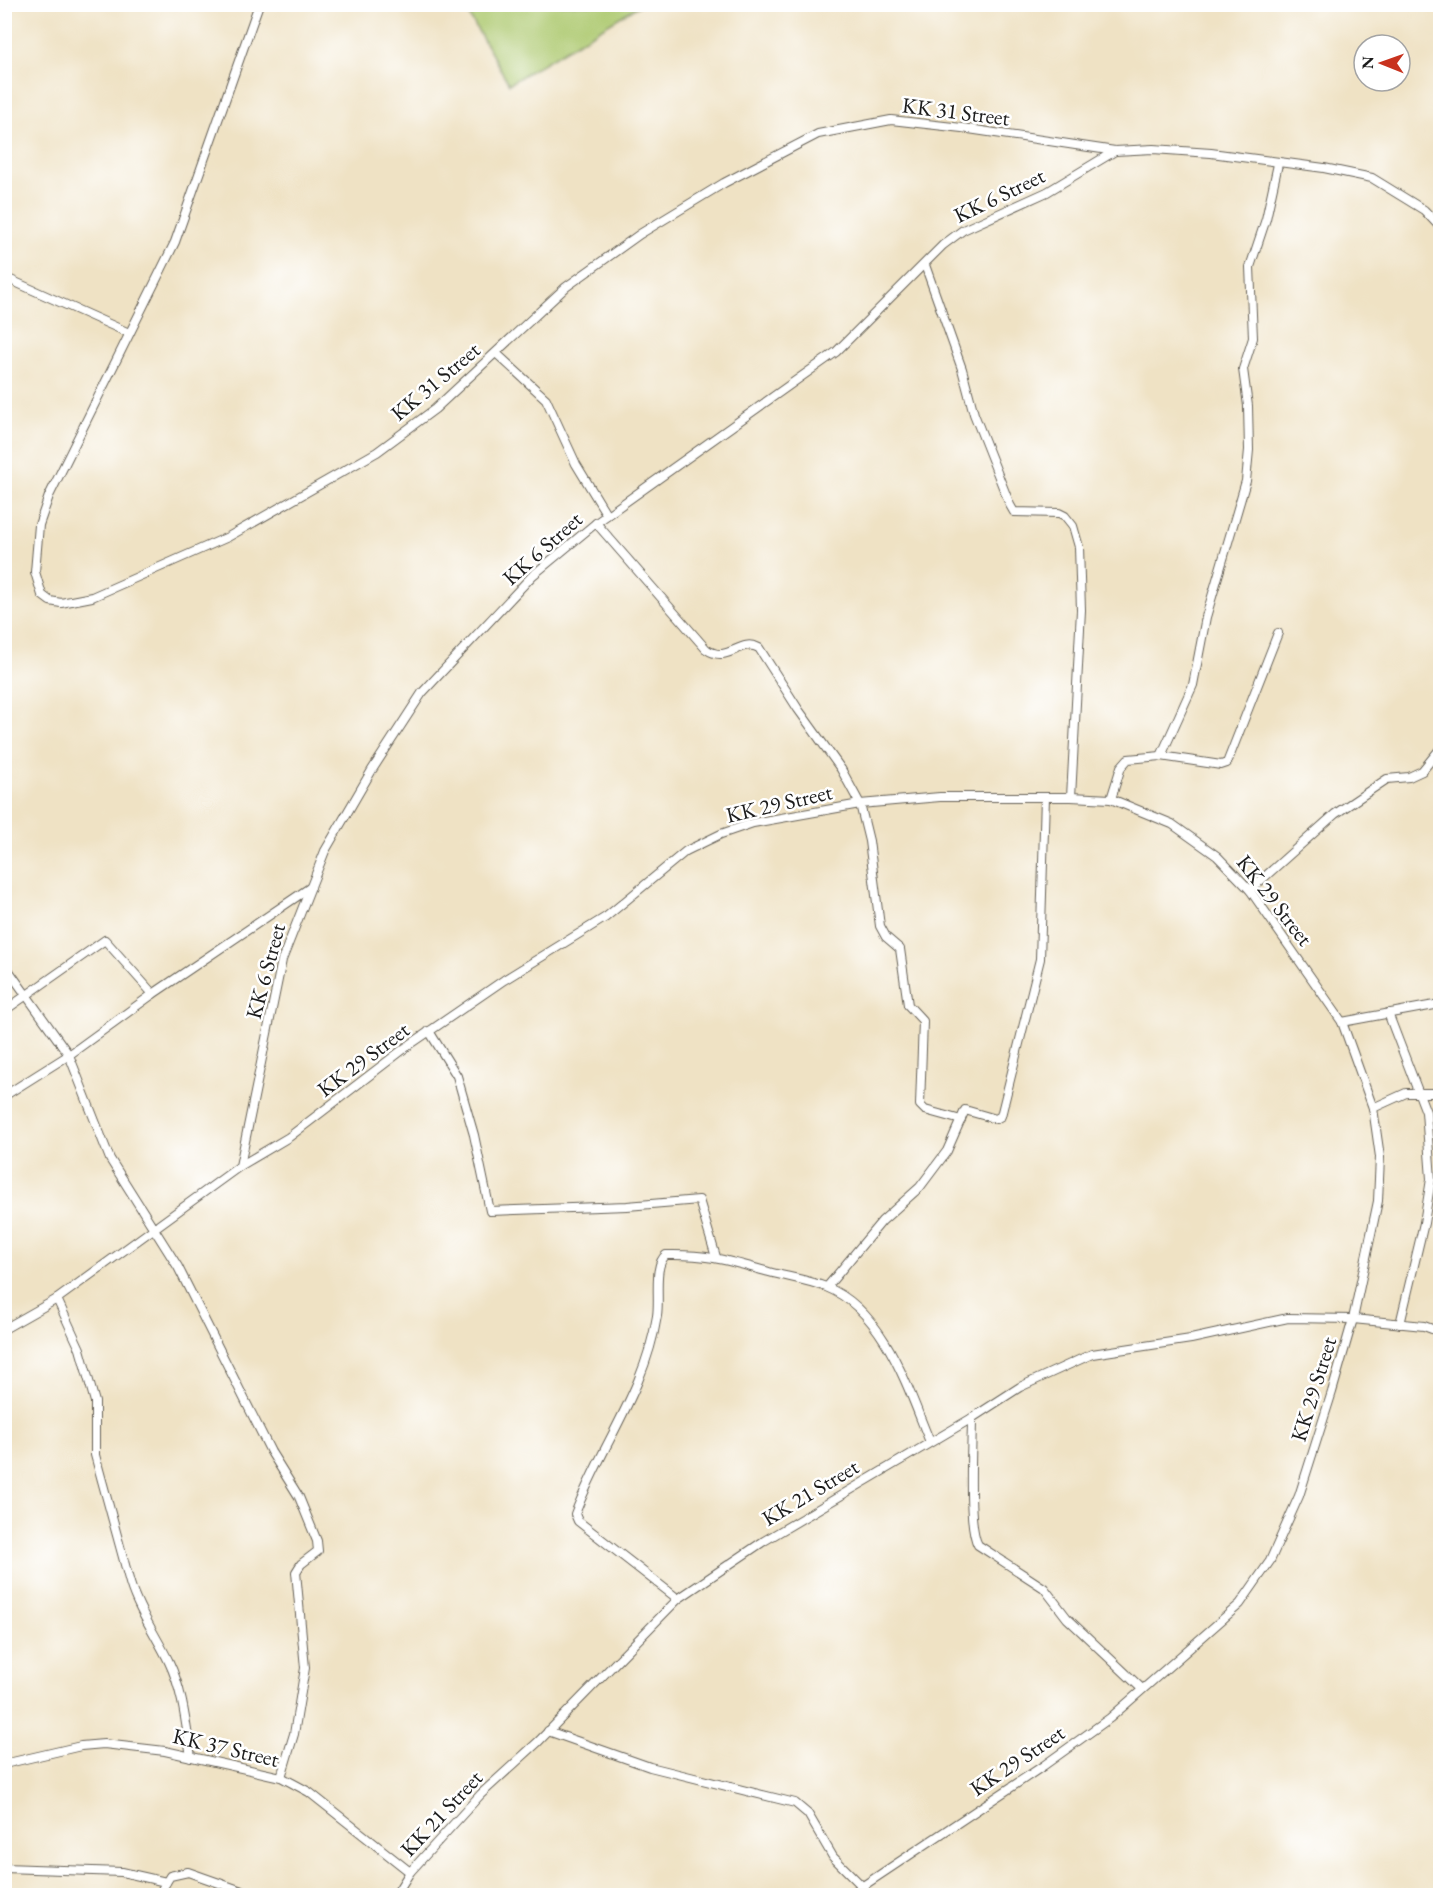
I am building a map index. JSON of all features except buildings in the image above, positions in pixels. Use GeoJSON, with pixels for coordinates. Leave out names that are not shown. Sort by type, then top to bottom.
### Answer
{"type":"FeatureCollection","features":[{"type":"Feature","properties":{"kind":"street","name":"KK 31 Street"},"geometry":{"type":"LineString","coordinates":[[259,4],[175,242],[49,496],[39,525],[35,552],[37,584],[45,599],[50,601],[61,603],[92,597],[132,582],[228,537],[377,452],[435,409],[566,287],[640,234],[724,183],[818,134],[891,120],[962,128],[1115,152],[1153,149],[1211,153],[1278,164],[1324,168],[1372,178],[1424,210],[1440,226]]}},
{"type":"Feature","properties":{"kind":"street","name":"KK 6 Street"},"geometry":{"type":"LineString","coordinates":[[240,1166],[282,960],[337,830],[422,693],[532,576],[596,523],[836,352],[943,245],[963,230],[1047,192],[1115,152]]}},
{"type":"Feature","properties":{"kind":"street"},"geometry":{"type":"LineString","coordinates":[[1161,756],[1193,685],[1206,617],[1246,482],[1249,450],[1248,406],[1243,369],[1253,338],[1250,267],[1266,219],[1278,164]]}},
{"type":"Feature","properties":{"kind":"street"},"geometry":{"type":"LineString","coordinates":[[925,265],[962,369],[974,414],[1010,505],[1014,512],[1022,514],[1059,513],[1065,516],[1073,526],[1079,547],[1081,610],[1071,796]]}},
{"type":"Feature","properties":{"kind":"street"},"geometry":{"type":"LineString","coordinates":[[4,277],[129,333]]}},
{"type":"Feature","properties":{"kind":"street"},"geometry":{"type":"LineString","coordinates":[[496,353],[546,399],[576,464],[607,515]]}},
{"type":"Feature","properties":{"kind":"street"},"geometry":{"type":"LineString","coordinates":[[596,523],[706,650],[716,656],[722,656],[746,646],[753,645],[759,648],[798,710],[841,769],[860,804],[869,841],[880,926],[886,937],[900,949],[908,1005],[923,1021],[920,1105],[925,1110],[961,1120]]}},
{"type":"Feature","properties":{"kind":"street"},"geometry":{"type":"LineString","coordinates":[[1111,799],[1121,767],[1128,759],[1161,756],[1221,765],[1227,763],[1278,633]]}},
{"type":"Feature","properties":{"kind":"street"},"geometry":{"type":"LineString","coordinates":[[1250,890],[1335,814],[1387,779],[1409,777],[1422,771],[1440,749]]}},
{"type":"Feature","properties":{"kind":"street","name":"KK 29 Street"},"geometry":{"type":"LineString","coordinates":[[4,1329],[57,1299],[240,1166],[289,1137],[429,1031],[504,980],[606,917],[686,851],[722,834],[753,823],[860,804],[940,797],[1071,796],[1111,799],[1172,824],[1217,856],[1250,890],[1342,1022],[1373,1108],[1380,1157],[1378,1201],[1353,1319],[1299,1496],[1270,1560],[1240,1604],[1141,1688],[1110,1718],[1043,1766],[848,1896]]}},
{"type":"Feature","properties":{"kind":"street"},"geometry":{"type":"LineString","coordinates":[[827,1287],[882,1221],[920,1187],[947,1151],[965,1110],[996,1119],[1004,1109],[1040,959],[1045,797]]}},
{"type":"Feature","properties":{"kind":"street"},"geometry":{"type":"LineString","coordinates":[[4,1096],[69,1055],[153,994],[269,918],[311,887]]}},
{"type":"Feature","properties":{"kind":"street"},"geometry":{"type":"LineString","coordinates":[[4,1011],[105,940],[153,994]]}},
{"type":"Feature","properties":{"kind":"street"},"geometry":{"type":"LineString","coordinates":[[4,964],[69,1055],[110,1159],[188,1287],[271,1452],[298,1497],[318,1546],[316,1554],[301,1564],[296,1572],[305,1668],[294,1734],[281,1777]]}},
{"type":"Feature","properties":{"kind":"street"},"geometry":{"type":"LineString","coordinates":[[1342,1022],[1440,1004]]}},
{"type":"Feature","properties":{"kind":"street"},"geometry":{"type":"LineString","coordinates":[[1388,1013],[1426,1112],[1431,1179],[1424,1223],[1400,1324]]}},
{"type":"Feature","properties":{"kind":"street"},"geometry":{"type":"LineString","coordinates":[[429,1031],[457,1076],[474,1135],[490,1211],[627,1206],[699,1200],[716,1257]]}},
{"type":"Feature","properties":{"kind":"street"},"geometry":{"type":"LineString","coordinates":[[1373,1108],[1406,1094],[1440,1093]]}},
{"type":"Feature","properties":{"kind":"street"},"geometry":{"type":"LineString","coordinates":[[678,1599],[578,1521],[575,1514],[643,1375],[660,1299],[660,1260],[666,1255],[716,1257],[827,1287],[860,1308],[874,1323],[906,1384],[930,1442]]}},
{"type":"Feature","properties":{"kind":"street"},"geometry":{"type":"LineString","coordinates":[[57,1299],[80,1349],[96,1406],[94,1432],[99,1477],[136,1600],[170,1663],[177,1684],[191,1757]]}},
{"type":"Feature","properties":{"kind":"street","name":"KK 21 Street"},"geometry":{"type":"LineString","coordinates":[[395,1896],[410,1872],[481,1794],[548,1731],[678,1599],[764,1541],[972,1418],[1020,1387],[1092,1354],[1191,1339],[1288,1318],[1353,1319],[1424,1326],[1440,1332]]}},
{"type":"Feature","properties":{"kind":"street"},"geometry":{"type":"LineString","coordinates":[[972,1418],[974,1539],[978,1545],[1044,1588],[1067,1618],[1141,1688]]}},
{"type":"Feature","properties":{"kind":"street"},"geometry":{"type":"LineString","coordinates":[[548,1731],[650,1767],[795,1803],[808,1814],[832,1857],[862,1886]]}},
{"type":"Feature","properties":{"kind":"street","name":"KK 37 Street"},"geometry":{"type":"LineString","coordinates":[[4,1764],[94,1744],[165,1751],[281,1777],[309,1792],[410,1872]]}},
{"type":"Feature","properties":{"kind":"street"},"geometry":{"type":"LineString","coordinates":[[4,1868],[122,1872],[166,1882]]}},
{"type":"Feature","properties":{"kind":"street"},"geometry":{"type":"LineString","coordinates":[[158,1896],[170,1876],[188,1872],[256,1896]]}},
{"type":"Feature","properties":{"kind":"green space"},"geometry":{"type":"Polygon","coordinates":[[[463,5],[640,5],[509,84],[463,5]]]}}]}
